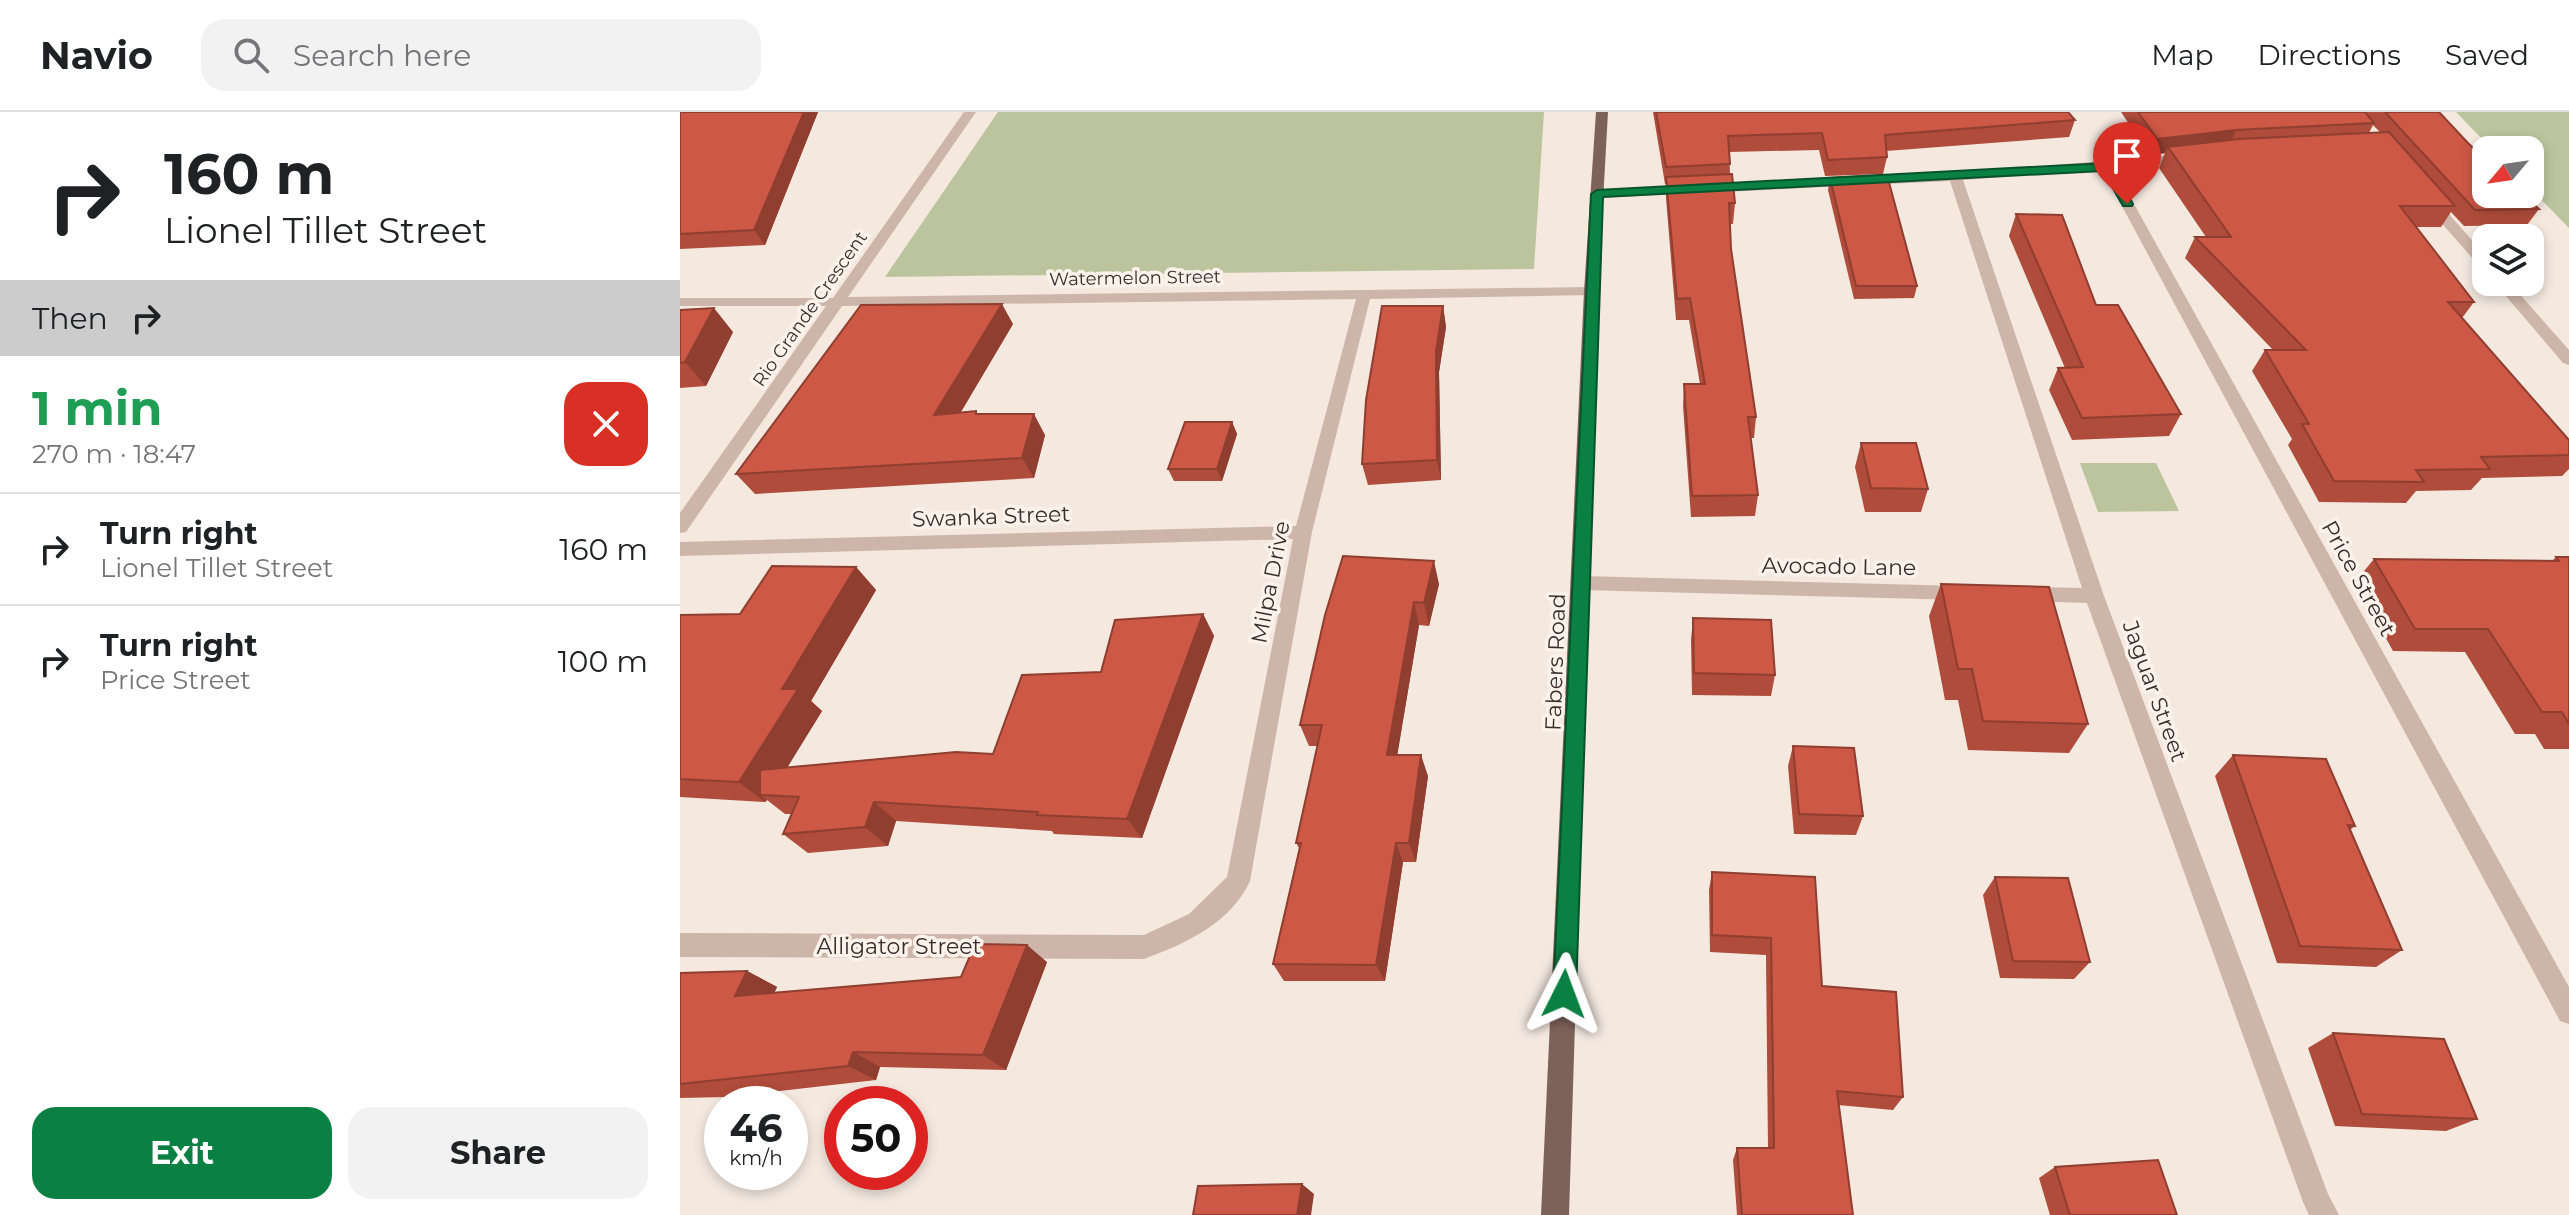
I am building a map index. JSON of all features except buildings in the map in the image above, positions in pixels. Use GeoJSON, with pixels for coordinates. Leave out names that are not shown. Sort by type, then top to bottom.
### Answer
{"type":"FeatureCollection","features":[{"type":"Feature","properties":{"kind":"main road","name":"Fabers Road"},"geometry":{"type":"LineString","coordinates":[[1555,1215],[1591,291],[1602,112]]}},
{"type":"Feature","properties":{"kind":"street","name":"Rio Grande Crescent"},"geometry":{"type":"LineString","coordinates":[[680,527],[970,112]]}},
{"type":"Feature","properties":{"kind":"street"},"geometry":{"type":"LineString","coordinates":[[1597,194],[1955,177],[2107,167],[2198,157]]}},
{"type":"Feature","properties":{"kind":"street","name":"Price Street"},"geometry":{"type":"LineString","coordinates":[[2107,167],[2569,1012]]}},
{"type":"Feature","properties":{"kind":"street","name":"Jaguar Street"},"geometry":{"type":"LineString","coordinates":[[1955,177],[2094,596],[2317,1202],[2325,1215]]}},
{"type":"Feature","properties":{"kind":"street"},"geometry":{"type":"LineString","coordinates":[[2423,193],[2472,249]]}},
{"type":"Feature","properties":{"kind":"street","name":"Watermelon Street"},"geometry":{"type":"LineString","coordinates":[[680,302],[1591,291]]}},
{"type":"Feature","properties":{"kind":"street","name":"Milpa Drive"},"geometry":{"type":"LineString","coordinates":[[1238,881],[1303,532],[1364,295]]}},
{"type":"Feature","properties":{"kind":"street"},"geometry":{"type":"LineString","coordinates":[[2513,296],[2569,360]]}},
{"type":"Feature","properties":{"kind":"street","name":"Swanka Street"},"geometry":{"type":"LineString","coordinates":[[680,549],[1303,532]]}},
{"type":"Feature","properties":{"kind":"street","name":"Avocado Lane"},"geometry":{"type":"LineString","coordinates":[[1582,583],[1979,593]]}},
{"type":"Feature","properties":{"kind":"street"},"geometry":{"type":"LineString","coordinates":[[2010,594],[2094,596]]}},
{"type":"Feature","properties":{"kind":"street","name":"Alligator Street"},"geometry":{"type":"LineString","coordinates":[[680,945],[1144,947],[1168,940],[1193,925],[1218,907],[1238,881]]}},
{"type":"Feature","properties":{"kind":"green space"},"geometry":{"type":"Polygon","coordinates":[[[998,112],[1544,112],[1534,269],[885,277],[998,112]]]}},
{"type":"Feature","properties":{"kind":"green space"},"geometry":{"type":"Polygon","coordinates":[[[2456,112],[2569,112],[2569,228],[2544,202],[2544,136],[2479,136],[2456,112]]]}},
{"type":"Feature","properties":{"kind":"green space"},"geometry":{"type":"Polygon","coordinates":[[[2080,463],[2156,463],[2179,511],[2098,512],[2080,463]]]}},
{"type":"Feature","properties":{"kind":"route"},"geometry":{"type":"LineString","coordinates":[[1564,994],[1597,194],[2107,167],[2127,204]]}}]}
